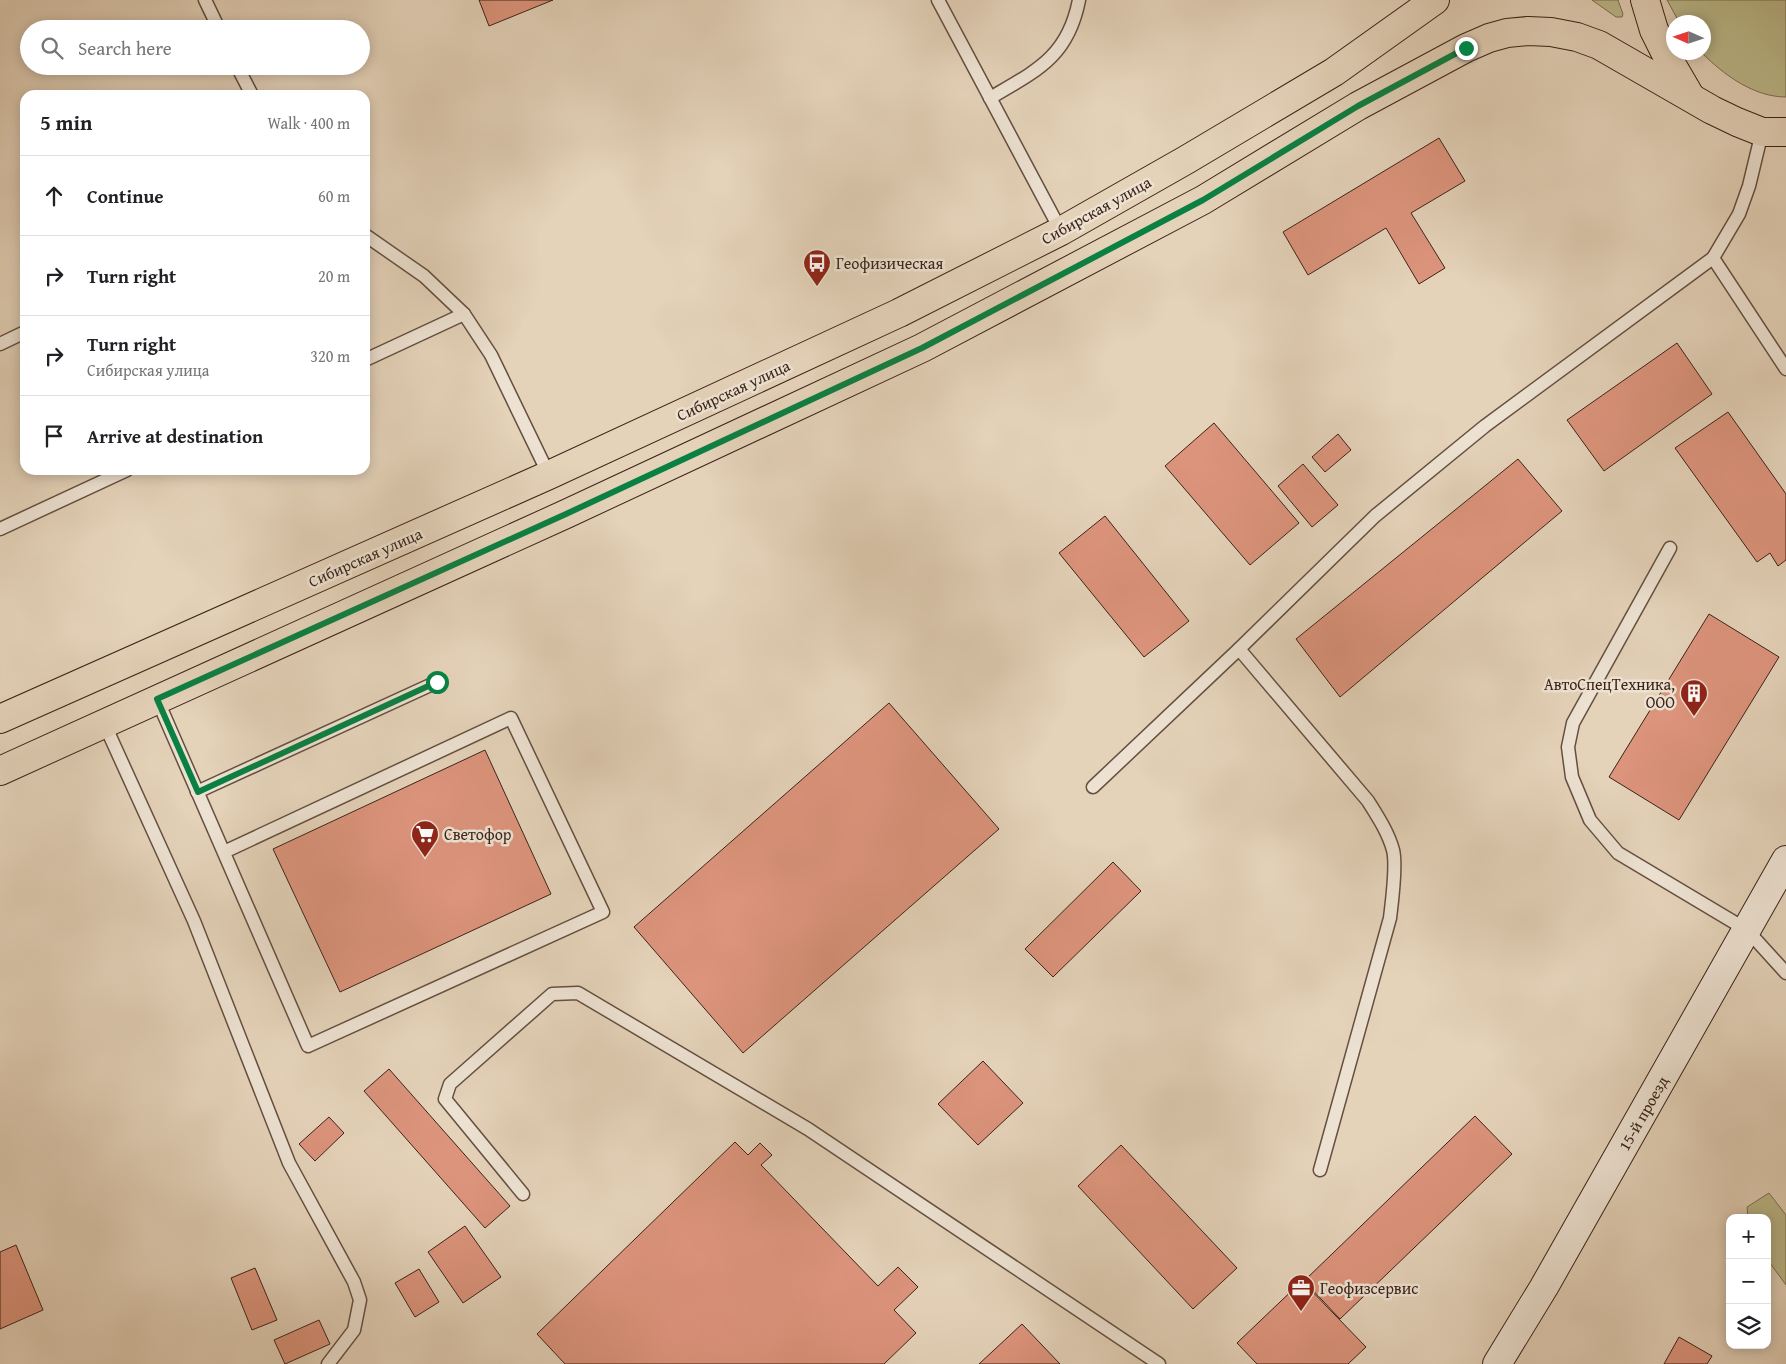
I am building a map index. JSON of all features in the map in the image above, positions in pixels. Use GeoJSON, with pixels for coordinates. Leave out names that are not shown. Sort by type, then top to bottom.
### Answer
{"type":"FeatureCollection","features":[{"type":"Feature","properties":{"kind":"main road","name":"Сибирская улица"},"geometry":{"type":"LineString","coordinates":[[0,719],[549,475],[891,317],[1061,231],[1186,160],[1334,72],[1435,0]]}},
{"type":"Feature","properties":{"kind":"main road"},"geometry":{"type":"LineString","coordinates":[[1645,0],[1654,30],[1691,97]]}},
{"type":"Feature","properties":{"kind":"main road"},"geometry":{"type":"LineString","coordinates":[[0,771],[575,510],[922,348],[1203,200],[1358,106],[1458,52],[1489,38],[1507,33],[1528,31],[1551,32],[1576,37],[1599,45],[1712,110],[1778,135]]}},
{"type":"Feature","properties":{"kind":"main road","name":"15-й проезд"},"geometry":{"type":"LineString","coordinates":[[1497,1364],[1544,1287],[1786,860]]}},
{"type":"Feature","properties":{"kind":"lane"},"geometry":{"type":"LineString","coordinates":[[205,0],[215,20]]}},
{"type":"Feature","properties":{"kind":"lane"},"geometry":{"type":"LineString","coordinates":[[938,0],[1061,231]]}},
{"type":"Feature","properties":{"kind":"lane"},"geometry":{"type":"LineString","coordinates":[[990,98],[1042,67],[1055,53],[1068,34],[1079,0]]}},
{"type":"Feature","properties":{"kind":"lane"},"geometry":{"type":"LineString","coordinates":[[242,75],[250,90]]}},
{"type":"Feature","properties":{"kind":"lane"},"geometry":{"type":"LineString","coordinates":[[1093,787],[1239,649],[1375,516],[1485,426],[1713,258],[1739,214],[1749,186],[1778,135]]}},
{"type":"Feature","properties":{"kind":"lane"},"geometry":{"type":"LineString","coordinates":[[370,238],[424,276],[464,314],[491,355],[549,475]]}},
{"type":"Feature","properties":{"kind":"lane"},"geometry":{"type":"LineString","coordinates":[[1713,258],[1786,369]]}},
{"type":"Feature","properties":{"kind":"lane"},"geometry":{"type":"LineString","coordinates":[[370,358],[464,314]]}},
{"type":"Feature","properties":{"kind":"lane"},"geometry":{"type":"LineString","coordinates":[[0,344],[20,334]]}},
{"type":"Feature","properties":{"kind":"lane"},"geometry":{"type":"LineString","coordinates":[[0,529],[116,475]]}},
{"type":"Feature","properties":{"kind":"lane"},"geometry":{"type":"LineString","coordinates":[[1670,548],[1573,724],[1568,748],[1572,777],[1590,820],[1618,853],[1747,930],[1786,973]]}},
{"type":"Feature","properties":{"kind":"lane"},"geometry":{"type":"LineString","coordinates":[[1239,649],[1368,801],[1384,826],[1394,852],[1390,918],[1320,1170]]}},
{"type":"Feature","properties":{"kind":"lane"},"geometry":{"type":"LineString","coordinates":[[198,792],[437,682]]}},
{"type":"Feature","properties":{"kind":"lane"},"geometry":{"type":"LineString","coordinates":[[157,699],[308,1046],[603,912],[511,718],[224,852]]}},
{"type":"Feature","properties":{"kind":"lane"},"geometry":{"type":"LineString","coordinates":[[104,723],[194,921],[289,1163],[354,1282],[360,1300],[354,1330],[328,1364]]}},
{"type":"Feature","properties":{"kind":"lane"},"geometry":{"type":"LineString","coordinates":[[523,1194],[446,1099],[450,1084],[552,994],[578,993],[808,1129],[1159,1364]]}},
{"type":"Feature","properties":{"kind":"shaded area"},"geometry":{"type":"Polygon","coordinates":[[[1592,0],[1618,0],[1623,14],[1622,17],[1616,17],[1592,0]]]}},
{"type":"Feature","properties":{"kind":"shaded area"},"geometry":{"type":"Polygon","coordinates":[[[1667,0],[1786,0],[1786,97],[1774,96],[1751,89],[1730,77],[1710,60],[1711,15],[1675,15],[1667,0]]]}},
{"type":"Feature","properties":{"kind":"shaded area"},"geometry":{"type":"Polygon","coordinates":[[[1769,1193],[1786,1215],[1786,1285],[1771,1264],[1771,1214],[1748,1214],[1747,1207],[1769,1193]]]}},
{"type":"Feature","properties":{"kind":"building"},"geometry":{"type":"Polygon","coordinates":[[[479,0],[553,0],[489,26],[479,0]]]}},
{"type":"Feature","properties":{"kind":"building"},"geometry":{"type":"Polygon","coordinates":[[[1439,138],[1465,181],[1411,213],[1445,268],[1419,284],[1386,228],[1308,275],[1283,232],[1439,138]]]}},
{"type":"Feature","properties":{"kind":"building"},"geometry":{"type":"Polygon","coordinates":[[[1677,343],[1712,394],[1604,471],[1567,420],[1677,343]]]}},
{"type":"Feature","properties":{"kind":"building"},"geometry":{"type":"Polygon","coordinates":[[[1728,412],[1786,494],[1786,560],[1778,566],[1770,553],[1757,562],[1675,448],[1728,412]]]}},
{"type":"Feature","properties":{"kind":"building"},"geometry":{"type":"Polygon","coordinates":[[[1214,423],[1299,523],[1250,565],[1165,466],[1214,423]]]}},
{"type":"Feature","properties":{"kind":"building"},"geometry":{"type":"Polygon","coordinates":[[[1338,434],[1351,450],[1325,472],[1312,457],[1338,434]]]}},
{"type":"Feature","properties":{"kind":"building"},"geometry":{"type":"Polygon","coordinates":[[[1518,459],[1562,511],[1340,697],[1296,639],[1518,459]]]}},
{"type":"Feature","properties":{"kind":"building"},"geometry":{"type":"Polygon","coordinates":[[[1303,464],[1338,505],[1312,527],[1278,486],[1303,464]]]}},
{"type":"Feature","properties":{"kind":"building"},"geometry":{"type":"Polygon","coordinates":[[[1105,516],[1189,621],[1144,657],[1059,553],[1105,516]]]}},
{"type":"Feature","properties":{"kind":"building","name":"АвтоСпецТехника, ООО"},"geometry":{"type":"Polygon","coordinates":[[[1709,614],[1779,657],[1679,820],[1609,777],[1709,614]]]}},
{"type":"Feature","properties":{"kind":"building"},"geometry":{"type":"Polygon","coordinates":[[[889,703],[999,829],[743,1053],[634,927],[889,703]]]}},
{"type":"Feature","properties":{"kind":"building"},"geometry":{"type":"Polygon","coordinates":[[[485,750],[551,894],[340,992],[273,849],[485,750]]]}},
{"type":"Feature","properties":{"kind":"building"},"geometry":{"type":"Polygon","coordinates":[[[1113,862],[1141,891],[1053,977],[1025,949],[1113,862]]]}},
{"type":"Feature","properties":{"kind":"building"},"geometry":{"type":"Polygon","coordinates":[[[983,1061],[1023,1103],[978,1145],[938,1104],[983,1061]]]}},
{"type":"Feature","properties":{"kind":"building"},"geometry":{"type":"Polygon","coordinates":[[[389,1069],[510,1206],[485,1228],[364,1091],[389,1069]]]}},
{"type":"Feature","properties":{"kind":"building"},"geometry":{"type":"Polygon","coordinates":[[[1475,1116],[1512,1154],[1340,1319],[1304,1281],[1475,1116]]]}},
{"type":"Feature","properties":{"kind":"building"},"geometry":{"type":"Polygon","coordinates":[[[329,1117],[344,1133],[315,1161],[299,1144],[329,1117]]]}},
{"type":"Feature","properties":{"kind":"building"},"geometry":{"type":"Polygon","coordinates":[[[735,1142],[748,1155],[760,1143],[772,1155],[761,1165],[878,1286],[898,1267],[918,1287],[894,1310],[916,1333],[884,1364],[565,1364],[537,1334],[735,1142]]]}},
{"type":"Feature","properties":{"kind":"building"},"geometry":{"type":"Polygon","coordinates":[[[1121,1145],[1237,1268],[1193,1309],[1078,1186],[1121,1145]]]}},
{"type":"Feature","properties":{"kind":"building"},"geometry":{"type":"Polygon","coordinates":[[[465,1226],[501,1277],[463,1303],[428,1252],[465,1226]]]}},
{"type":"Feature","properties":{"kind":"building"},"geometry":{"type":"Polygon","coordinates":[[[16,1245],[43,1310],[0,1329],[0,1252],[16,1245]]]}},
{"type":"Feature","properties":{"kind":"building"},"geometry":{"type":"Polygon","coordinates":[[[255,1268],[277,1320],[252,1330],[231,1278],[255,1268]]]}},
{"type":"Feature","properties":{"kind":"building"},"geometry":{"type":"Polygon","coordinates":[[[419,1269],[439,1302],[415,1317],[395,1283],[419,1269]]]}},
{"type":"Feature","properties":{"kind":"building","name":"Геофизсервис"},"geometry":{"type":"Polygon","coordinates":[[[1302,1281],[1366,1347],[1348,1364],[1257,1364],[1237,1343],[1302,1281]]]}},
{"type":"Feature","properties":{"kind":"building"},"geometry":{"type":"Polygon","coordinates":[[[319,1320],[330,1344],[285,1364],[274,1340],[319,1320]]]}},
{"type":"Feature","properties":{"kind":"building"},"geometry":{"type":"Polygon","coordinates":[[[1022,1324],[1060,1364],[979,1364],[1022,1324]]]}},
{"type":"Feature","properties":{"kind":"building"},"geometry":{"type":"Polygon","coordinates":[[[1679,1337],[1712,1356],[1707,1364],[1664,1364],[1679,1337]]]}},
{"type":"Feature","properties":{"kind":"place","name":"Геофизическая"},"geometry":{"type":"Point","coordinates":[817,287]}},
{"type":"Feature","properties":{"kind":"place","name":"АвтоСпецТехника, ООО"},"geometry":{"type":"Point","coordinates":[1694,717]}},
{"type":"Feature","properties":{"kind":"place","name":"Светофор"},"geometry":{"type":"Point","coordinates":[425,858]}},
{"type":"Feature","properties":{"kind":"place","name":"Геофизсервис"},"geometry":{"type":"Point","coordinates":[1301,1312]}},
{"type":"Feature","properties":{"kind":"route"},"geometry":{"type":"LineString","coordinates":[[437,682],[198,792],[157,699],[566,514],[922,348],[1203,200],[1358,106],[1466,48]]}}]}
